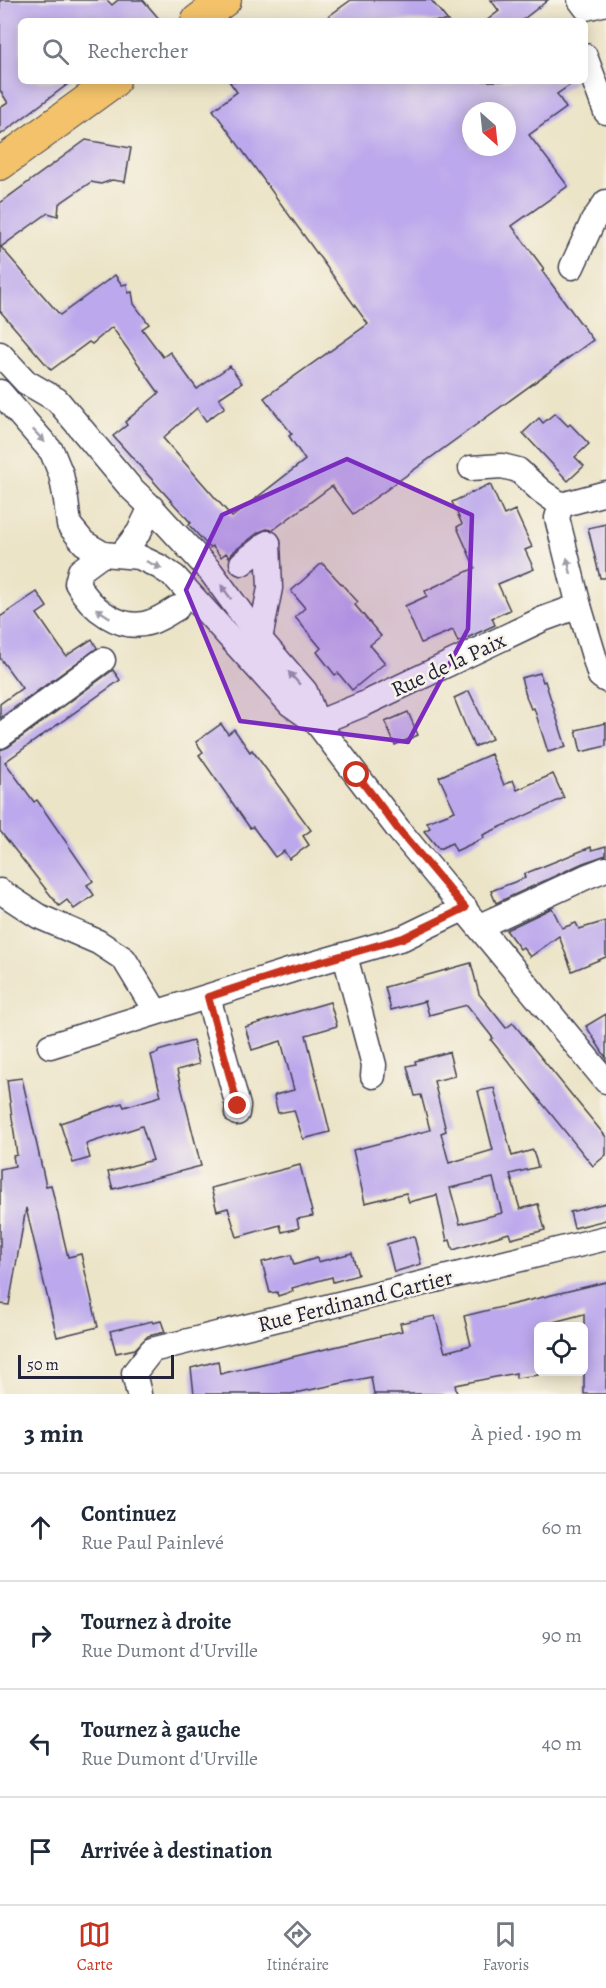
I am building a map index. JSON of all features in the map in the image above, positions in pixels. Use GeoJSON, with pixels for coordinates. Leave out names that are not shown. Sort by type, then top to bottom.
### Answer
{"type":"FeatureCollection","features":[{"type":"Feature","properties":{"kind":"main road"},"geometry":{"type":"LineString","coordinates":[[201,18],[225,0]]}},
{"type":"Feature","properties":{"kind":"main road"},"geometry":{"type":"LineString","coordinates":[[0,164],[110,84]]}},
{"type":"Feature","properties":{"kind":"street"},"geometry":{"type":"LineString","coordinates":[[588,64],[606,112]]}},
{"type":"Feature","properties":{"kind":"street"},"geometry":{"type":"LineString","coordinates":[[572,267],[593,221],[606,202]]}},
{"type":"Feature","properties":{"kind":"street"},"geometry":{"type":"LineString","coordinates":[[0,354],[26,382],[57,400],[130,487],[212,572],[260,639],[306,692],[317,723]]}},
{"type":"Feature","properties":{"kind":"street"},"geometry":{"type":"LineString","coordinates":[[34,387],[6,399],[52,452],[61,474],[69,525],[84,543],[112,554],[139,557],[175,577],[290,704],[317,723],[398,829],[606,1082]]}},
{"type":"Feature","properties":{"kind":"street"},"geometry":{"type":"LineString","coordinates":[[471,468],[502,466],[518,470],[561,505],[606,493]]}},
{"type":"Feature","properties":{"kind":"street"},"geometry":{"type":"LineString","coordinates":[[561,505],[557,518],[579,606],[600,676],[606,681]]}},
{"type":"Feature","properties":{"kind":"street"},"geometry":{"type":"LineString","coordinates":[[151,507],[139,532],[112,554],[80,571],[77,583],[84,596],[94,607],[110,618],[134,624],[150,623],[177,608]]}},
{"type":"Feature","properties":{"kind":"street"},"geometry":{"type":"LineString","coordinates":[[242,563],[268,543],[270,588],[260,639]]}},
{"type":"Feature","properties":{"kind":"street","name":"Rue de la Paix"},"geometry":{"type":"LineString","coordinates":[[317,723],[364,704],[543,619],[579,606]]}},
{"type":"Feature","properties":{"kind":"street"},"geometry":{"type":"LineString","coordinates":[[0,736],[103,660]]}},
{"type":"Feature","properties":{"kind":"street"},"geometry":{"type":"LineString","coordinates":[[50,1046],[156,1011],[472,917],[606,869]]}},
{"type":"Feature","properties":{"kind":"street"},"geometry":{"type":"LineString","coordinates":[[0,891],[38,916],[98,942],[124,959],[156,1011]]}},
{"type":"Feature","properties":{"kind":"street"},"geometry":{"type":"LineString","coordinates":[[345,956],[374,1065],[373,1076]]}},
{"type":"Feature","properties":{"kind":"street"},"geometry":{"type":"LineString","coordinates":[[208,997],[238,1106],[237,1113]]}},
{"type":"Feature","properties":{"kind":"street","name":"Rue Ferdinand Cartier"},"geometry":{"type":"LineString","coordinates":[[139,1394],[134,1373],[152,1350],[606,1238]]}},
{"type":"Feature","properties":{"kind":"highlighted area"},"geometry":{"type":"Polygon","coordinates":[[[347,459],[472,515],[468,629],[408,742],[240,721],[186,590],[222,515],[347,459]]]}},
{"type":"Feature","properties":{"kind":"building"},"geometry":{"type":"Polygon","coordinates":[[[0,0],[107,0],[112,5],[118,0],[143,0],[158,18],[18,18],[18,84],[68,84],[0,135],[0,108],[8,103],[0,90],[0,0]]]}},
{"type":"Feature","properties":{"kind":"building"},"geometry":{"type":"Polygon","coordinates":[[[351,0],[431,0],[446,18],[326,18],[351,0]]]}},
{"type":"Feature","properties":{"kind":"building"},"geometry":{"type":"Polygon","coordinates":[[[491,0],[548,0],[525,18],[490,18],[499,11],[491,0]]]}},
{"type":"Feature","properties":{"kind":"building"},"geometry":{"type":"Polygon","coordinates":[[[231,84],[572,84],[557,94],[566,108],[529,135],[568,186],[512,226],[593,340],[353,514],[332,486],[273,530],[267,529],[259,532],[229,557],[226,553],[221,557],[212,546],[210,548],[189,525],[191,523],[113,436],[127,425],[125,422],[159,393],[112,327],[92,344],[89,342],[51,370],[0,311],[0,203],[86,140],[131,148],[125,182],[112,180],[101,184],[91,182],[59,204],[58,216],[48,213],[1,247],[60,315],[115,275],[122,285],[127,284],[128,293],[132,292],[134,304],[149,324],[142,329],[163,357],[170,352],[197,389],[230,366],[242,383],[219,398],[225,407],[206,421],[197,408],[163,438],[232,517],[305,460],[289,436],[292,434],[264,398],[368,324],[213,110],[237,92],[231,84]]]}},
{"type":"Feature","properties":{"kind":"building"},"geometry":{"type":"Polygon","coordinates":[[[555,413],[568,426],[570,424],[589,444],[575,457],[584,466],[568,481],[523,433],[539,418],[543,423],[555,413]]]}},
{"type":"Feature","properties":{"kind":"building"},"geometry":{"type":"Polygon","coordinates":[[[490,484],[504,515],[515,510],[532,547],[525,550],[534,569],[498,584],[510,610],[492,618],[495,625],[458,642],[453,630],[421,643],[405,606],[427,596],[425,591],[475,568],[457,527],[462,524],[452,502],[490,484]]]}},
{"type":"Feature","properties":{"kind":"building"},"geometry":{"type":"Polygon","coordinates":[[[606,524],[606,578],[600,578],[588,528],[606,524]]]}},
{"type":"Feature","properties":{"kind":"building"},"geometry":{"type":"Polygon","coordinates":[[[322,563],[358,602],[355,605],[381,636],[370,645],[385,663],[352,690],[338,673],[335,675],[317,652],[321,648],[295,617],[305,608],[291,591],[322,563]]]}},
{"type":"Feature","properties":{"kind":"building"},"geometry":{"type":"Polygon","coordinates":[[[37,592],[47,607],[37,614],[66,656],[92,639],[97,648],[0,718],[0,704],[22,688],[0,658],[0,617],[37,592]]]}},
{"type":"Feature","properties":{"kind":"building"},"geometry":{"type":"Polygon","coordinates":[[[113,670],[120,680],[5,762],[34,802],[37,800],[93,881],[87,885],[94,895],[74,909],[67,900],[59,906],[0,831],[0,750],[8,747],[113,670]]]}},
{"type":"Feature","properties":{"kind":"building"},"geometry":{"type":"Polygon","coordinates":[[[540,673],[543,682],[545,681],[566,747],[548,752],[534,708],[531,709],[521,678],[540,673]]]}},
{"type":"Feature","properties":{"kind":"building"},"geometry":{"type":"Polygon","coordinates":[[[469,691],[492,739],[474,747],[454,698],[469,691]]]}},
{"type":"Feature","properties":{"kind":"building"},"geometry":{"type":"Polygon","coordinates":[[[408,712],[418,735],[395,745],[385,722],[408,712]]]}},
{"type":"Feature","properties":{"kind":"building"},"geometry":{"type":"Polygon","coordinates":[[[606,723],[606,746],[581,752],[576,730],[606,723]]]}},
{"type":"Feature","properties":{"kind":"building"},"geometry":{"type":"Polygon","coordinates":[[[221,724],[228,734],[234,729],[250,752],[252,750],[311,830],[303,836],[309,845],[289,859],[284,851],[275,857],[253,827],[250,828],[199,755],[203,752],[196,742],[221,724]]]}},
{"type":"Feature","properties":{"kind":"building"},"geometry":{"type":"Polygon","coordinates":[[[491,754],[504,785],[513,780],[517,790],[553,774],[564,798],[483,835],[484,838],[456,851],[452,843],[439,849],[424,831],[430,828],[427,822],[455,811],[439,777],[491,754]]]}},
{"type":"Feature","properties":{"kind":"building"},"geometry":{"type":"Polygon","coordinates":[[[606,846],[606,855],[583,863],[496,903],[491,891],[525,878],[524,874],[591,847],[592,850],[606,846]]]}},
{"type":"Feature","properties":{"kind":"building"},"geometry":{"type":"Polygon","coordinates":[[[552,908],[562,928],[576,923],[579,929],[606,921],[606,957],[572,971],[559,936],[530,957],[523,947],[520,949],[506,930],[552,908]]]}},
{"type":"Feature","properties":{"kind":"building"},"geometry":{"type":"Polygon","coordinates":[[[471,963],[479,994],[506,1028],[513,1023],[606,1137],[606,1155],[593,1166],[491,1040],[493,1038],[467,1005],[429,1015],[425,1001],[391,1010],[385,987],[471,963]]]}},
{"type":"Feature","properties":{"kind":"building"},"geometry":{"type":"Polygon","coordinates":[[[330,1002],[337,1026],[306,1035],[330,1132],[303,1139],[294,1110],[278,1113],[274,1097],[294,1090],[281,1041],[252,1050],[245,1027],[330,1002]]]}},
{"type":"Feature","properties":{"kind":"building"},"geometry":{"type":"Polygon","coordinates":[[[606,1014],[606,1058],[586,1026],[606,1014]]]}},
{"type":"Feature","properties":{"kind":"building"},"geometry":{"type":"Polygon","coordinates":[[[193,1041],[199,1064],[177,1070],[201,1166],[113,1189],[108,1172],[153,1160],[142,1126],[86,1144],[90,1158],[73,1163],[60,1123],[122,1103],[124,1107],[161,1096],[151,1055],[193,1041]]]}},
{"type":"Feature","properties":{"kind":"building"},"geometry":{"type":"Polygon","coordinates":[[[449,1052],[455,1076],[434,1081],[446,1131],[441,1133],[449,1163],[493,1150],[478,1091],[494,1088],[512,1156],[533,1150],[538,1167],[510,1174],[520,1209],[538,1204],[545,1230],[511,1239],[509,1233],[453,1250],[450,1240],[447,1241],[437,1195],[409,1202],[406,1193],[365,1203],[353,1150],[430,1130],[421,1095],[415,1096],[407,1066],[416,1064],[415,1061],[449,1052]],[[493,1178],[450,1188],[460,1224],[502,1213],[493,1178]]]}},
{"type":"Feature","properties":{"kind":"building"},"geometry":{"type":"Polygon","coordinates":[[[22,1078],[46,1186],[51,1185],[68,1257],[81,1254],[98,1327],[57,1337],[26,1208],[9,1305],[0,1304],[0,1169],[15,1166],[13,1156],[17,1155],[7,1080],[22,1078]]]}},
{"type":"Feature","properties":{"kind":"building"},"geometry":{"type":"Polygon","coordinates":[[[300,1165],[313,1216],[297,1219],[299,1228],[282,1232],[280,1225],[237,1237],[228,1208],[217,1211],[211,1188],[300,1165]]]}},
{"type":"Feature","properties":{"kind":"building"},"geometry":{"type":"Polygon","coordinates":[[[606,1203],[606,1220],[574,1228],[570,1212],[606,1203]]]}},
{"type":"Feature","properties":{"kind":"building"},"geometry":{"type":"Polygon","coordinates":[[[414,1236],[421,1264],[394,1272],[387,1244],[414,1236]]]}},
{"type":"Feature","properties":{"kind":"building"},"geometry":{"type":"Polygon","coordinates":[[[352,1253],[358,1275],[333,1282],[332,1277],[292,1288],[293,1291],[278,1296],[277,1292],[270,1293],[262,1262],[291,1255],[294,1265],[317,1258],[318,1262],[352,1253]]]}},
{"type":"Feature","properties":{"kind":"building"},"geometry":{"type":"Polygon","coordinates":[[[606,1282],[606,1394],[584,1394],[584,1376],[588,1376],[588,1322],[584,1322],[584,1314],[553,1322],[534,1322],[534,1376],[516,1378],[516,1373],[455,1385],[457,1394],[374,1394],[371,1377],[291,1394],[194,1394],[191,1368],[218,1361],[220,1374],[402,1331],[400,1323],[435,1316],[445,1352],[471,1345],[464,1316],[606,1282]]]}},
{"type":"Feature","properties":{"kind":"building"},"geometry":{"type":"Polygon","coordinates":[[[152,1321],[153,1323],[161,1321],[165,1332],[148,1336],[135,1349],[116,1353],[110,1331],[152,1321]]]}},
{"type":"Feature","properties":{"kind":"tunnel"},"geometry":{"type":"LineString","coordinates":[[178,608],[242,563]]}},
{"type":"Feature","properties":{"kind":"route"},"geometry":{"type":"LineString","coordinates":[[238,1106],[208,997],[403,938],[465,908],[398,829],[357,775]]}}]}
